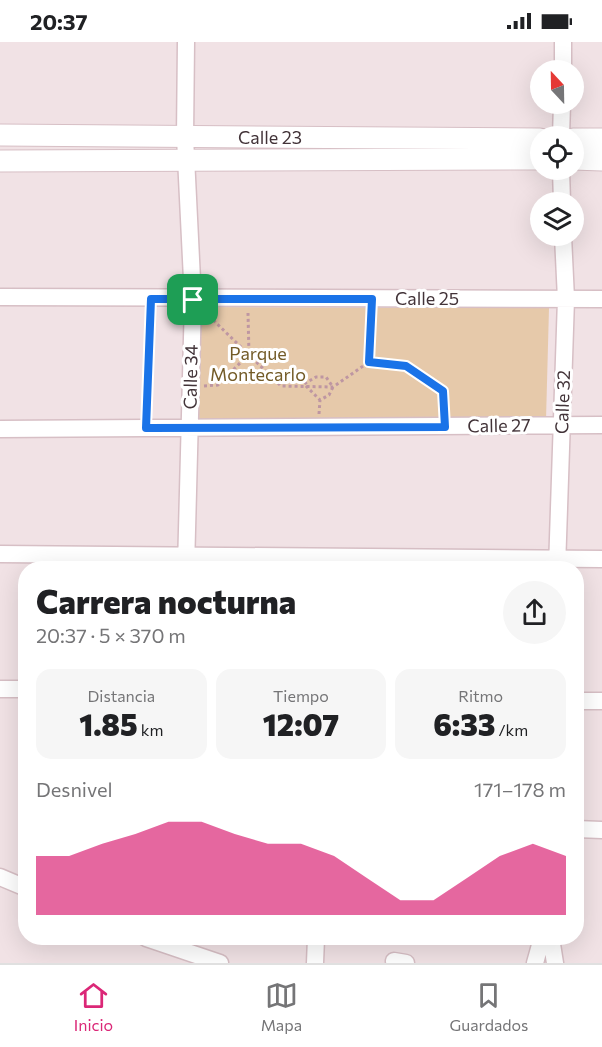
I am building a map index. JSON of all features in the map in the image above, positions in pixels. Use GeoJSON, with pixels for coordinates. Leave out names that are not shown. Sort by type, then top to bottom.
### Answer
{"type":"FeatureCollection","features":[{"type":"Feature","properties":{"kind":"street","name":"Calle 34"},"geometry":{"type":"LineString","coordinates":[[186,42],[185,137],[193,300],[187,561]]}},
{"type":"Feature","properties":{"kind":"street"},"geometry":{"type":"LineString","coordinates":[[563,42],[563,60]]}},
{"type":"Feature","properties":{"kind":"street","name":"Calle 23"},"geometry":{"type":"LineString","coordinates":[[0,135],[530,139]]}},
{"type":"Feature","properties":{"kind":"street"},"geometry":{"type":"LineString","coordinates":[[584,139],[602,139]]}},
{"type":"Feature","properties":{"kind":"street","name":"Calle 23"},"geometry":{"type":"LineString","coordinates":[[0,161],[530,159]]}},
{"type":"Feature","properties":{"kind":"street"},"geometry":{"type":"LineString","coordinates":[[584,159],[602,160]]}},
{"type":"Feature","properties":{"kind":"street","name":"Calle 32"},"geometry":{"type":"LineString","coordinates":[[557,561],[566,299],[563,246]]}},
{"type":"Feature","properties":{"kind":"street","name":"Calle 25"},"geometry":{"type":"LineString","coordinates":[[0,297],[193,300],[602,299]]}},
{"type":"Feature","properties":{"kind":"street","name":"Calle 27"},"geometry":{"type":"LineString","coordinates":[[0,429],[602,425]]}},
{"type":"Feature","properties":{"kind":"street"},"geometry":{"type":"LineString","coordinates":[[0,554],[164,561]]}},
{"type":"Feature","properties":{"kind":"street"},"geometry":{"type":"LineString","coordinates":[[584,561],[602,559]]}},
{"type":"Feature","properties":{"kind":"street"},"geometry":{"type":"LineString","coordinates":[[0,689],[18,689]]}},
{"type":"Feature","properties":{"kind":"street"},"geometry":{"type":"LineString","coordinates":[[584,701],[602,701]]}},
{"type":"Feature","properties":{"kind":"street"},"geometry":{"type":"LineString","coordinates":[[584,829],[602,830]]}},
{"type":"Feature","properties":{"kind":"street"},"geometry":{"type":"LineString","coordinates":[[0,878],[18,885]]}},
{"type":"Feature","properties":{"kind":"street"},"geometry":{"type":"LineString","coordinates":[[182,945],[220,963]]}},
{"type":"Feature","properties":{"kind":"street"},"geometry":{"type":"LineString","coordinates":[[315,963],[316,945]]}},
{"type":"Feature","properties":{"kind":"street"},"geometry":{"type":"LineString","coordinates":[[535,963],[540,945]]}},
{"type":"Feature","properties":{"kind":"street"},"geometry":{"type":"LineString","coordinates":[[552,945],[555,963]]}},
{"type":"Feature","properties":{"kind":"lane"},"geometry":{"type":"LineString","coordinates":[[146,428],[151,299]]}},
{"type":"Feature","properties":{"kind":"path"},"geometry":{"type":"LineString","coordinates":[[369,362],[372,299]]}},
{"type":"Feature","properties":{"kind":"path"},"geometry":{"type":"LineString","coordinates":[[193,300],[281,386],[304,384],[333,387]]}},
{"type":"Feature","properties":{"kind":"path"},"geometry":{"type":"LineString","coordinates":[[218,385],[249,354],[248,300]]}},
{"type":"Feature","properties":{"kind":"path"},"geometry":{"type":"LineString","coordinates":[[317,427],[320,400],[329,394],[333,387],[369,362],[406,366],[443,391],[445,427]]}},
{"type":"Feature","properties":{"kind":"path"},"geometry":{"type":"LineString","coordinates":[[304,384],[316,377],[326,377],[333,387]]}},
{"type":"Feature","properties":{"kind":"path"},"geometry":{"type":"LineString","coordinates":[[304,384],[320,400]]}},
{"type":"Feature","properties":{"kind":"green space","name":"Parque Montecarlo"},"geometry":{"type":"Polygon","coordinates":[[[200,307],[549,308],[546,420],[199,423],[200,307]]]}},
{"type":"Feature","properties":{"kind":"route"},"geometry":{"type":"LineString","coordinates":[[151,299],[193,300],[372,299],[369,362],[406,366],[443,391],[445,427],[146,428],[151,299]]}}]}
